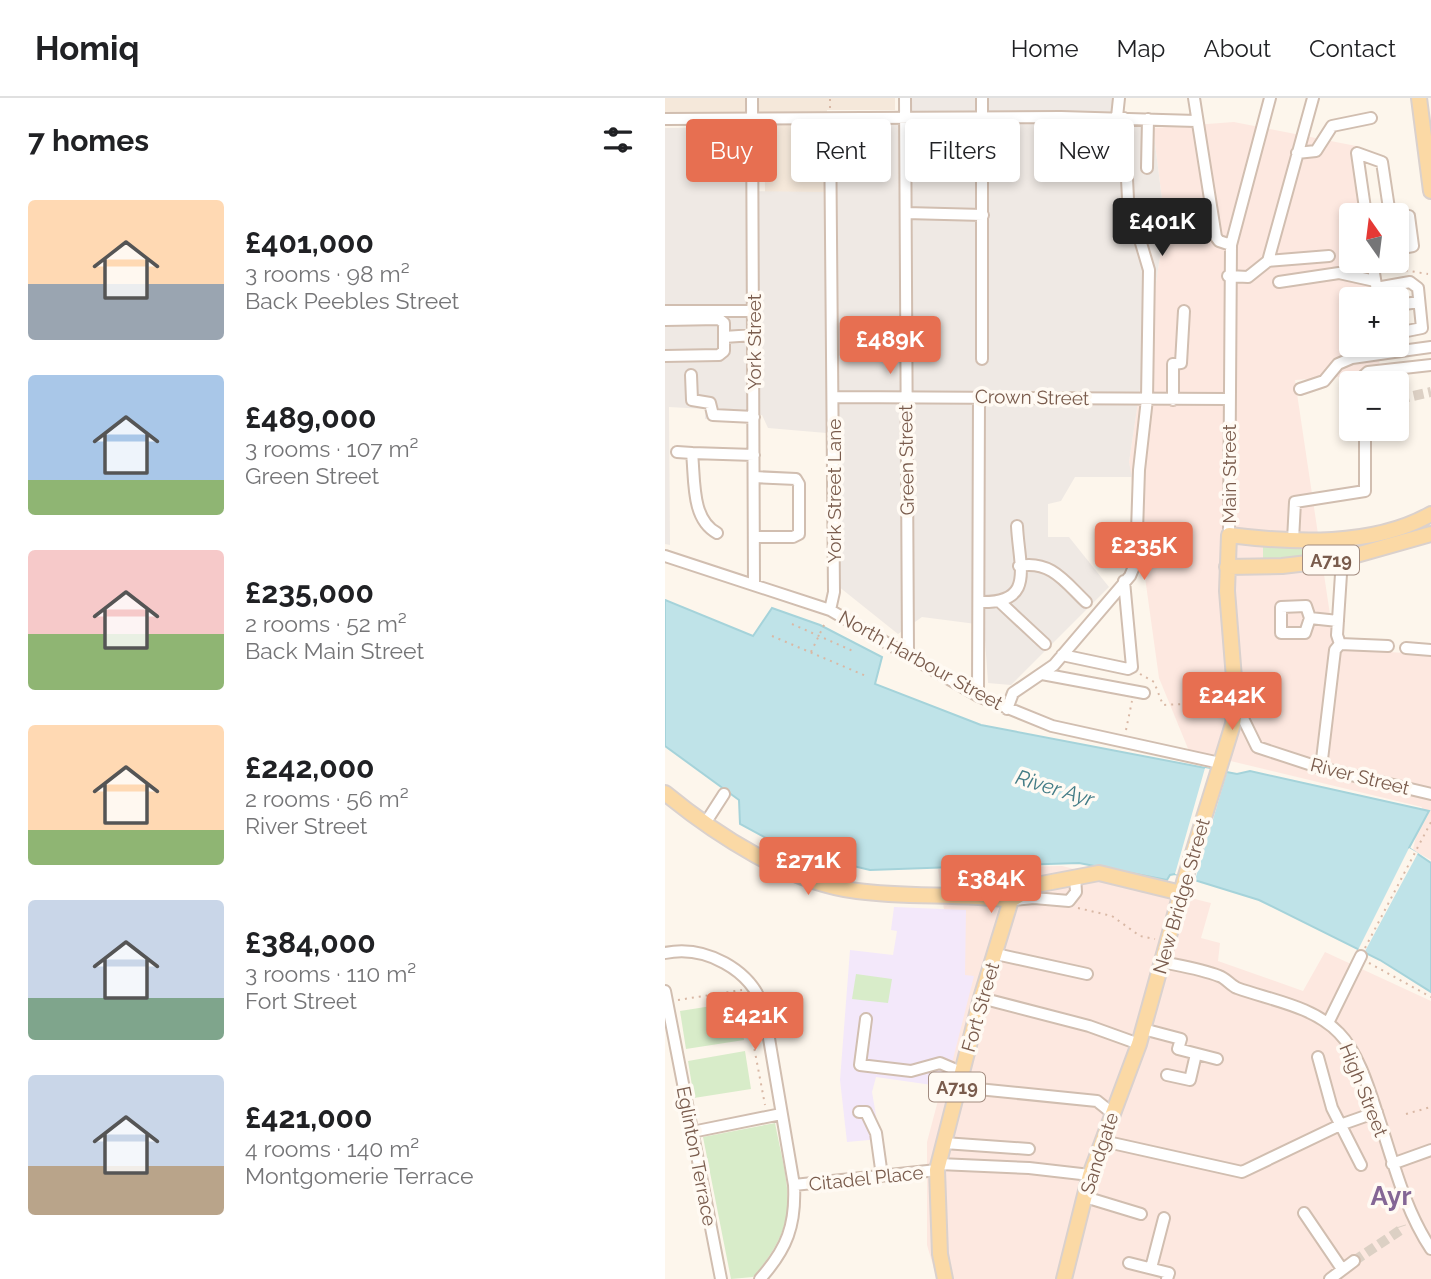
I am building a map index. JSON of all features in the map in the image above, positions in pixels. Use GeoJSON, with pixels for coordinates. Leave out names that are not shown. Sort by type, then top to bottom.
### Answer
{"type":"FeatureCollection","features":[{"type":"Feature","properties":{"kind":"main road"},"geometry":{"type":"LineString","coordinates":[[1419,98],[1431,191]]}},
{"type":"Feature","properties":{"kind":"main road","name":"A719"},"geometry":{"type":"LineString","coordinates":[[1229,535],[1293,540],[1392,530],[1414,524],[1431,514]]}},
{"type":"Feature","properties":{"kind":"main road","name":"A719"},"geometry":{"type":"LineString","coordinates":[[1227,567],[1282,566],[1342,559],[1431,534]]}},
{"type":"Feature","properties":{"kind":"main road","name":"Main Street"},"geometry":{"type":"LineString","coordinates":[[1229,535],[1227,567],[1236,703]]}},
{"type":"Feature","properties":{"kind":"main road","name":"New Bridge Street"},"geometry":{"type":"LineString","coordinates":[[1141,1037],[1182,888],[1233,724],[1236,703]]}},
{"type":"Feature","properties":{"kind":"main road"},"geometry":{"type":"LineString","coordinates":[[665,793],[755,855],[824,884],[883,894],[1011,901],[1036,885],[1100,873],[1182,888],[1162,962]]}},
{"type":"Feature","properties":{"kind":"main road","name":"Fort Street"},"geometry":{"type":"LineString","coordinates":[[945,1279],[940,1254],[938,1167],[981,998],[1011,901]]}},
{"type":"Feature","properties":{"kind":"main road","name":"Sandgate"},"geometry":{"type":"LineString","coordinates":[[1064,1279],[1090,1175],[1141,1037]]}},
{"type":"Feature","properties":{"kind":"street","name":"York Street"},"geometry":{"type":"LineString","coordinates":[[752,98],[753,119]]}},
{"type":"Feature","properties":{"kind":"street","name":"Green Street"},"geometry":{"type":"LineString","coordinates":[[905,98],[905,119]]}},
{"type":"Feature","properties":{"kind":"street"},"geometry":{"type":"LineString","coordinates":[[982,98],[982,359]]}},
{"type":"Feature","properties":{"kind":"street"},"geometry":{"type":"LineString","coordinates":[[1007,709],[1018,687],[1042,674],[1062,655],[1130,576],[1136,562],[1139,470],[1147,399],[1149,270],[1128,199],[1119,98]]}},
{"type":"Feature","properties":{"kind":"street"},"geometry":{"type":"LineString","coordinates":[[1194,98],[1216,237],[1219,241],[1231,245]]}},
{"type":"Feature","properties":{"kind":"street","name":"Main Street"},"geometry":{"type":"LineString","coordinates":[[1229,535],[1228,276],[1231,245],[1270,98]]}},
{"type":"Feature","properties":{"kind":"street"},"geometry":{"type":"LineString","coordinates":[[1268,261],[1313,98]]}},
{"type":"Feature","properties":{"kind":"street"},"geometry":{"type":"LineString","coordinates":[[891,119],[982,117],[1196,121]]}},
{"type":"Feature","properties":{"kind":"street"},"geometry":{"type":"LineString","coordinates":[[1297,153],[1316,151],[1332,126],[1371,118]]}},
{"type":"Feature","properties":{"kind":"street"},"geometry":{"type":"LineString","coordinates":[[1147,168],[1148,119]]}},
{"type":"Feature","properties":{"kind":"street"},"geometry":{"type":"LineString","coordinates":[[665,120],[686,120]]}},
{"type":"Feature","properties":{"kind":"street"},"geometry":{"type":"LineString","coordinates":[[1364,203],[1357,153],[1382,162],[1388,203]]}},
{"type":"Feature","properties":{"kind":"street","name":"York Street"},"geometry":{"type":"LineString","coordinates":[[753,182],[754,585]]}},
{"type":"Feature","properties":{"kind":"street","name":"York Street Lane"},"geometry":{"type":"LineString","coordinates":[[830,610],[834,592],[831,182]]}},
{"type":"Feature","properties":{"kind":"street","name":"Green Street"},"geometry":{"type":"LineString","coordinates":[[906,182],[908,653]]}},
{"type":"Feature","properties":{"kind":"street"},"geometry":{"type":"LineString","coordinates":[[906,213],[983,215]]}},
{"type":"Feature","properties":{"kind":"street"},"geometry":{"type":"LineString","coordinates":[[1409,216],[1413,246],[1409,247]]}},
{"type":"Feature","properties":{"kind":"street"},"geometry":{"type":"LineString","coordinates":[[1228,276],[1248,277],[1268,261],[1329,256]]}},
{"type":"Feature","properties":{"kind":"street"},"geometry":{"type":"LineString","coordinates":[[1279,282],[1339,273],[1369,287]]}},
{"type":"Feature","properties":{"kind":"street"},"geometry":{"type":"LineString","coordinates":[[1389,287],[1410,282],[1417,288],[1422,328],[1409,331]]}},
{"type":"Feature","properties":{"kind":"street"},"geometry":{"type":"LineString","coordinates":[[1409,303],[1419,302]]}},
{"type":"Feature","properties":{"kind":"street"},"geometry":{"type":"LineString","coordinates":[[1173,400],[1173,364],[1181,363],[1184,310]]}},
{"type":"Feature","properties":{"kind":"street"},"geometry":{"type":"LineString","coordinates":[[665,311],[754,311]]}},
{"type":"Feature","properties":{"kind":"street"},"geometry":{"type":"LineString","coordinates":[[665,320],[719,319],[724,323],[724,351],[719,355],[665,356]]}},
{"type":"Feature","properties":{"kind":"street"},"geometry":{"type":"LineString","coordinates":[[724,337],[754,335]]}},
{"type":"Feature","properties":{"kind":"street"},"geometry":{"type":"LineString","coordinates":[[1409,348],[1431,347]]}},
{"type":"Feature","properties":{"kind":"street"},"geometry":{"type":"LineString","coordinates":[[1300,389],[1324,381],[1338,364],[1356,357]]}},
{"type":"Feature","properties":{"kind":"street"},"geometry":{"type":"LineString","coordinates":[[1377,371],[1431,365]]}},
{"type":"Feature","properties":{"kind":"street"},"geometry":{"type":"LineString","coordinates":[[691,375],[692,400],[710,403],[713,415],[754,417]]}},
{"type":"Feature","properties":{"kind":"street"},"geometry":{"type":"LineString","coordinates":[[978,696],[979,396]]}},
{"type":"Feature","properties":{"kind":"street","name":"Crown Street"},"geometry":{"type":"LineString","coordinates":[[834,397],[1229,399]]}},
{"type":"Feature","properties":{"kind":"street"},"geometry":{"type":"LineString","coordinates":[[1293,540],[1294,502],[1365,491],[1366,441]]}},
{"type":"Feature","properties":{"kind":"street"},"geometry":{"type":"LineString","coordinates":[[677,452],[754,455]]}},
{"type":"Feature","properties":{"kind":"street"},"geometry":{"type":"LineString","coordinates":[[692,453],[699,514],[702,521],[717,533]]}},
{"type":"Feature","properties":{"kind":"street"},"geometry":{"type":"LineString","coordinates":[[754,477],[796,479],[799,484],[799,534],[793,537],[754,537]]}},
{"type":"Feature","properties":{"kind":"street"},"geometry":{"type":"LineString","coordinates":[[979,602],[1001,603],[1014,596],[1021,584],[1017,526]]}},
{"type":"Feature","properties":{"kind":"street","name":"North Harbour Street"},"geometry":{"type":"LineString","coordinates":[[665,556],[830,610],[978,696],[1052,726],[1219,765]]}},
{"type":"Feature","properties":{"kind":"street"},"geometry":{"type":"LineString","coordinates":[[1321,768],[1335,650],[1340,644],[1338,621],[1342,559]]}},
{"type":"Feature","properties":{"kind":"street"},"geometry":{"type":"LineString","coordinates":[[1019,566],[1035,563],[1052,570],[1086,602]]}},
{"type":"Feature","properties":{"kind":"street"},"geometry":{"type":"LineString","coordinates":[[1062,655],[1132,667],[1124,581]]}},
{"type":"Feature","properties":{"kind":"street"},"geometry":{"type":"LineString","coordinates":[[1001,603],[1045,645]]}},
{"type":"Feature","properties":{"kind":"street"},"geometry":{"type":"LineString","coordinates":[[1310,618],[1338,621]]}},
{"type":"Feature","properties":{"kind":"street"},"geometry":{"type":"LineString","coordinates":[[1340,644],[1388,646]]}},
{"type":"Feature","properties":{"kind":"street"},"geometry":{"type":"LineString","coordinates":[[1406,648],[1431,650]]}},
{"type":"Feature","properties":{"kind":"street"},"geometry":{"type":"LineString","coordinates":[[1042,674],[1139,692]]}},
{"type":"Feature","properties":{"kind":"street","name":"River Street"},"geometry":{"type":"LineString","coordinates":[[1236,703],[1257,747],[1321,768],[1431,794]]}},
{"type":"Feature","properties":{"kind":"street"},"geometry":{"type":"LineString","coordinates":[[706,822],[724,794]]}},
{"type":"Feature","properties":{"kind":"street"},"geometry":{"type":"LineString","coordinates":[[1011,901],[1034,898],[1063,903],[1074,897],[1075,876]]}},
{"type":"Feature","properties":{"kind":"street"},"geometry":{"type":"LineString","coordinates":[[665,953],[686,951],[739,971],[752,985],[764,1009],[794,1185],[796,1213],[787,1241],[774,1264],[760,1279]]}},
{"type":"Feature","properties":{"kind":"street"},"geometry":{"type":"LineString","coordinates":[[996,954],[1087,974]]}},
{"type":"Feature","properties":{"kind":"street"},"geometry":{"type":"LineString","coordinates":[[1328,1023],[1365,960]]}},
{"type":"Feature","properties":{"kind":"street","name":"High Street"},"geometry":{"type":"LineString","coordinates":[[1162,962],[1222,976],[1234,987],[1258,993],[1328,1023],[1348,1043],[1377,1112],[1392,1164],[1420,1232],[1431,1249]]}},
{"type":"Feature","properties":{"kind":"street","name":"Eglinton Terrace"},"geometry":{"type":"LineString","coordinates":[[667,996],[721,1279]]}},
{"type":"Feature","properties":{"kind":"street"},"geometry":{"type":"LineString","coordinates":[[981,998],[1141,1037],[1181,1039],[1178,1049],[1217,1059]]}},
{"type":"Feature","properties":{"kind":"street"},"geometry":{"type":"LineString","coordinates":[[866,1019],[860,1065],[911,1071],[940,1063],[961,1072]]}},
{"type":"Feature","properties":{"kind":"street"},"geometry":{"type":"LineString","coordinates":[[1167,1075],[1190,1080],[1196,1054]]}},
{"type":"Feature","properties":{"kind":"street"},"geometry":{"type":"LineString","coordinates":[[1318,1057],[1320,1073],[1340,1125],[1361,1165]]}},
{"type":"Feature","properties":{"kind":"street"},"geometry":{"type":"LineString","coordinates":[[958,1087],[1097,1101],[1112,1113]]}},
{"type":"Feature","properties":{"kind":"street"},"geometry":{"type":"LineString","coordinates":[[859,1112],[866,1112],[876,1133],[882,1176]]}},
{"type":"Feature","properties":{"kind":"street"},"geometry":{"type":"LineString","coordinates":[[1103,1141],[1242,1172],[1340,1125],[1377,1112]]}},
{"type":"Feature","properties":{"kind":"street"},"geometry":{"type":"LineString","coordinates":[[692,1132],[781,1114]]}},
{"type":"Feature","properties":{"kind":"street"},"geometry":{"type":"LineString","coordinates":[[944,1143],[1029,1149]]}},
{"type":"Feature","properties":{"kind":"street"},"geometry":{"type":"LineString","coordinates":[[1392,1164],[1431,1150]]}},
{"type":"Feature","properties":{"kind":"street","name":"Citadel Place"},"geometry":{"type":"LineString","coordinates":[[794,1185],[938,1167],[1090,1175]]}},
{"type":"Feature","properties":{"kind":"street"},"geometry":{"type":"LineString","coordinates":[[1085,1197],[1141,1214]]}},
{"type":"Feature","properties":{"kind":"street"},"geometry":{"type":"LineString","coordinates":[[1304,1213],[1342,1269]]}},
{"type":"Feature","properties":{"kind":"street"},"geometry":{"type":"LineString","coordinates":[[1151,1268],[1164,1218]]}},
{"type":"Feature","properties":{"kind":"street"},"geometry":{"type":"LineString","coordinates":[[1330,1279],[1354,1261]]}},
{"type":"Feature","properties":{"kind":"street"},"geometry":{"type":"LineString","coordinates":[[1129,1263],[1169,1273],[1167,1279]]}},
{"type":"Feature","properties":{"kind":"path"},"geometry":{"type":"LineString","coordinates":[[1329,256],[1339,258]]}},
{"type":"Feature","properties":{"kind":"path"},"geometry":{"type":"LineString","coordinates":[[1409,270],[1428,274]]}},
{"type":"Feature","properties":{"kind":"path"},"geometry":{"type":"LineString","coordinates":[[810,653],[825,623]]}},
{"type":"Feature","properties":{"kind":"path"},"geometry":{"type":"LineString","coordinates":[[792,624],[853,651]]}},
{"type":"Feature","properties":{"kind":"path"},"geometry":{"type":"LineString","coordinates":[[772,636],[866,676]]}},
{"type":"Feature","properties":{"kind":"path"},"geometry":{"type":"LineString","coordinates":[[1132,667],[1154,682],[1163,705],[1205,703]]}},
{"type":"Feature","properties":{"kind":"path"},"geometry":{"type":"LineString","coordinates":[[1124,741],[1139,692]]}},
{"type":"Feature","properties":{"kind":"path"},"geometry":{"type":"LineString","coordinates":[[1431,822],[1365,960],[1431,997]]}},
{"type":"Feature","properties":{"kind":"path"},"geometry":{"type":"LineString","coordinates":[[1063,903],[1112,916],[1140,936],[1167,941]]}},
{"type":"Feature","properties":{"kind":"path"},"geometry":{"type":"LineString","coordinates":[[667,996],[744,989],[765,1107]]}},
{"type":"Feature","properties":{"kind":"path"},"geometry":{"type":"LineString","coordinates":[[1406,1114],[1431,1107]]}},
{"type":"Feature","properties":{"kind":"shaded area"},"geometry":{"type":"Polygon","coordinates":[[[665,98],[895,98],[895,110],[827,110],[827,119],[791,119],[791,182],[828,182],[828,192],[765,192],[765,182],[777,182],[777,119],[764,119],[764,112],[665,112],[665,98]]]}},
{"type":"Feature","properties":{"kind":"shaded area"},"geometry":{"type":"Polygon","coordinates":[[[911,98],[1121,98],[1122,119],[1034,119],[1034,182],[1134,182],[1134,126],[1153,128],[1165,223],[1129,462],[1132,477],[1075,477],[1061,501],[1048,504],[1048,537],[1069,537],[1109,587],[1011,685],[988,683],[984,625],[922,617],[898,634],[838,586],[838,434],[768,428],[762,415],[705,419],[705,409],[669,407],[670,545],[665,544],[665,128],[686,128],[686,182],[747,182],[748,191],[828,192],[828,182],[891,182],[891,124],[905,123],[905,182],[1020,182],[1020,119],[910,119],[911,98]]]}},
{"type":"Feature","properties":{"kind":"shaded area"},"geometry":{"type":"Polygon","coordinates":[[[1234,122],[1356,146],[1363,203],[1339,203],[1339,273],[1370,273],[1371,287],[1339,287],[1339,357],[1379,357],[1381,371],[1339,371],[1339,377],[1295,380],[1335,648],[1431,655],[1431,860],[1413,850],[1422,807],[1189,751],[1159,678],[1129,462],[1165,223],[1153,128],[1234,122]]]}},
{"type":"Feature","properties":{"kind":"shaded area"},"geometry":{"type":"Polygon","coordinates":[[[1062,866],[1211,903],[1201,938],[1220,943],[1218,961],[1303,991],[1325,952],[1431,1001],[1431,1279],[937,1279],[927,1245],[927,1142],[964,1002],[945,916],[938,869],[1062,866]]]}},
{"type":"Feature","properties":{"kind":"shaded area"},"geometry":{"type":"Polygon","coordinates":[[[894,907],[966,910],[965,975],[974,976],[946,1087],[876,1077],[872,1092],[880,1139],[847,1142],[840,1080],[850,950],[893,955],[897,931],[891,930],[894,907]]]}},
{"type":"Feature","properties":{"kind":"green space"},"geometry":{"type":"Polygon","coordinates":[[[1402,536],[1335,554],[1263,560],[1263,546],[1331,546],[1402,536]]]}},
{"type":"Feature","properties":{"kind":"green space"},"geometry":{"type":"Polygon","coordinates":[[[856,974],[892,979],[888,1003],[852,999],[856,974]]]}},
{"type":"Feature","properties":{"kind":"green space"},"geometry":{"type":"Polygon","coordinates":[[[737,1002],[744,1040],[686,1049],[680,1011],[737,1002]]]}},
{"type":"Feature","properties":{"kind":"green space"},"geometry":{"type":"Polygon","coordinates":[[[745,1051],[751,1089],[694,1098],[688,1061],[745,1051]]]}},
{"type":"Feature","properties":{"kind":"green space"},"geometry":{"type":"Polygon","coordinates":[[[775,1123],[787,1186],[785,1221],[769,1257],[753,1277],[731,1279],[703,1137],[775,1123]]]}},
{"type":"Feature","properties":{"kind":"water","name":"River Ayr"},"geometry":{"type":"Polygon","coordinates":[[[665,600],[753,636],[772,608],[820,625],[882,657],[875,684],[981,725],[1237,774],[1250,771],[1429,811],[1409,848],[1431,863],[1431,992],[1380,960],[1259,900],[1175,874],[1170,875],[1167,880],[1079,863],[984,866],[968,861],[955,867],[870,870],[790,851],[740,824],[739,800],[665,746],[665,600]]]}},
{"type":"Feature","properties":{"kind":"pier"},"geometry":{"type":"Polygon","coordinates":[[[1205,768],[1227,772],[1195,880],[1175,874],[1205,768]]]}},
{"type":"Feature","properties":{"kind":"pier"},"geometry":{"type":"Polygon","coordinates":[[[1409,848],[1418,853],[1363,955],[1357,952],[1409,848]]]}},
{"type":"Feature","properties":{"kind":"tunnel"},"geometry":{"type":"LineString","coordinates":[[1409,397],[1431,392]]}},
{"type":"Feature","properties":{"kind":"tunnel"},"geometry":{"type":"LineString","coordinates":[[1354,1261],[1402,1229],[1401,1226]]}},
{"type":"Feature","properties":{"kind":"district","name":"Ayr"},"geometry":{"type":"Point","coordinates":[1391,1196]}}]}
